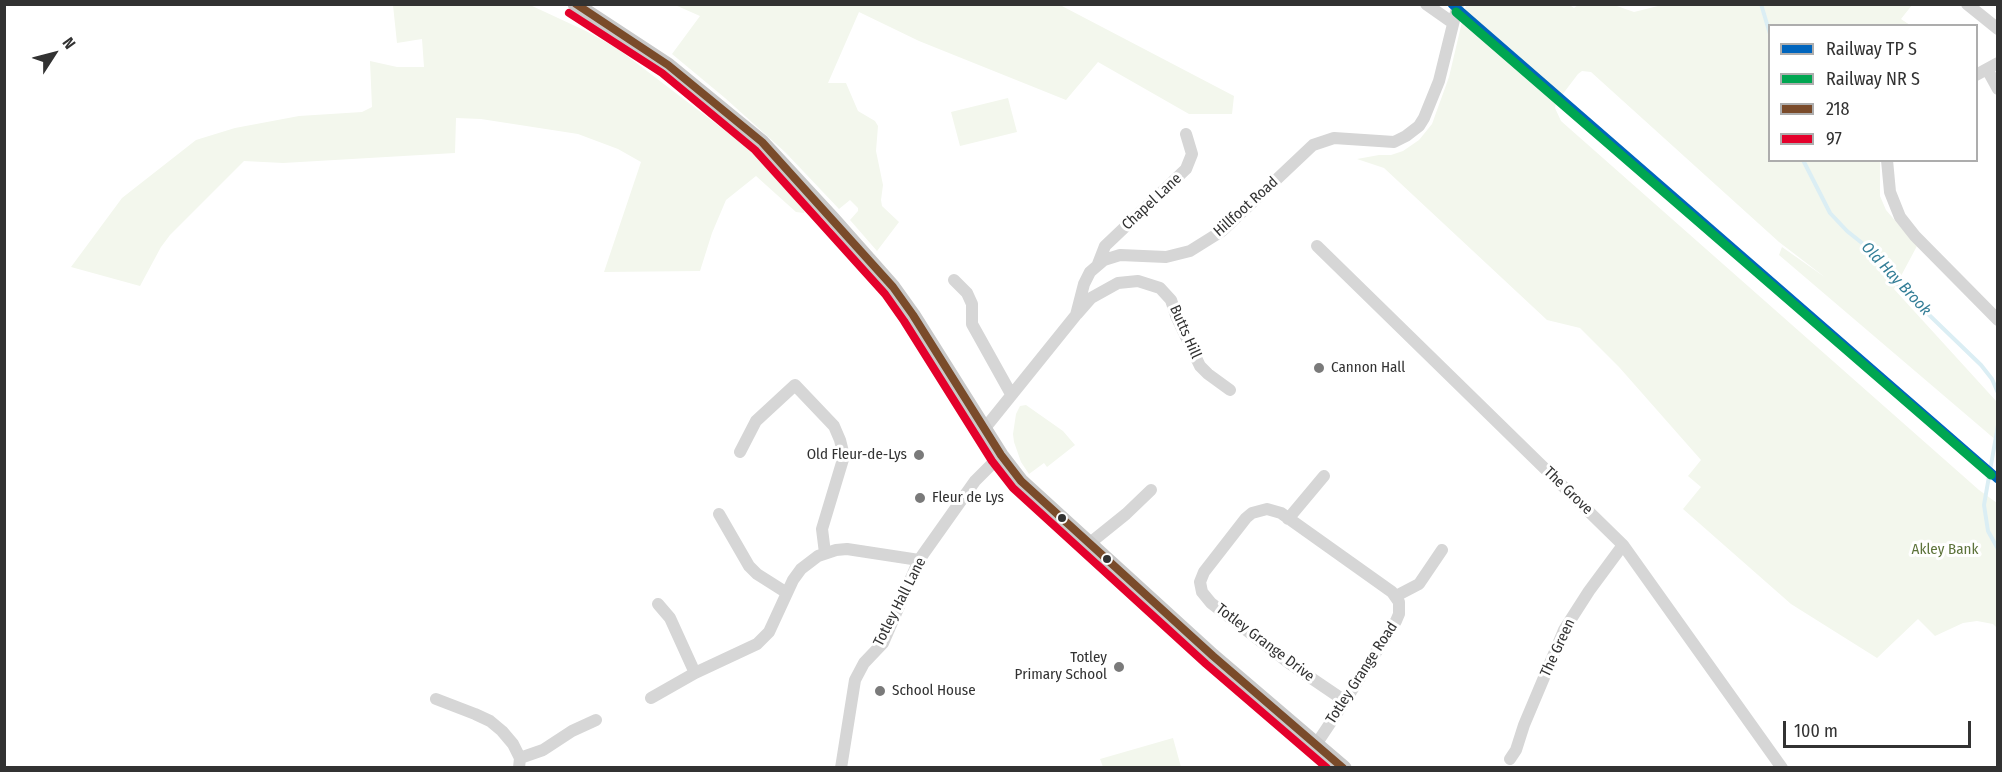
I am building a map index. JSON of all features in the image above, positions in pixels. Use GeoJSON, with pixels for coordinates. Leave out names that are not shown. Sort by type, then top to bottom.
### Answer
{"type":"FeatureCollection","features":[{"type":"Feature","properties":{"kind":"main road"},"geometry":{"type":"LineString","coordinates":[[575,4],[668,64],[762,142],[893,287],[1001,455],[1029,490],[1213,657],[1344,768]]}},
{"type":"Feature","properties":{"kind":"street"},"geometry":{"type":"LineString","coordinates":[[1426,4],[1453,23]]}},
{"type":"Feature","properties":{"kind":"street","name":"Hillfoot Road"},"geometry":{"type":"LineString","coordinates":[[1098,264],[1120,255],[1166,257],[1190,250],[1222,231],[1307,150],[1322,141],[1334,138],[1394,142],[1406,136],[1424,118],[1439,81],[1458,4]]}},
{"type":"Feature","properties":{"kind":"street"},"geometry":{"type":"LineString","coordinates":[[1967,4],[1998,29]]}},
{"type":"Feature","properties":{"kind":"street"},"geometry":{"type":"LineString","coordinates":[[1987,69],[1998,89]]}},
{"type":"Feature","properties":{"kind":"street","name":"Chapel Lane"},"geometry":{"type":"LineString","coordinates":[[1098,264],[1105,246],[1186,170],[1192,153],[1186,134]]}},
{"type":"Feature","properties":{"kind":"street"},"geometry":{"type":"LineString","coordinates":[[1887,162],[1890,192],[1900,217],[1915,236],[1998,320]]}},
{"type":"Feature","properties":{"kind":"street","name":"The Grove"},"geometry":{"type":"LineString","coordinates":[[1317,246],[1623,545],[1782,768]]}},
{"type":"Feature","properties":{"kind":"street"},"geometry":{"type":"LineString","coordinates":[[985,428],[1076,315],[1084,284],[1090,272],[1098,264]]}},
{"type":"Feature","properties":{"kind":"street"},"geometry":{"type":"LineString","coordinates":[[954,280],[967,293],[972,304],[972,324],[1011,394]]}},
{"type":"Feature","properties":{"kind":"street","name":"Butts Hill"},"geometry":{"type":"LineString","coordinates":[[1076,315],[1091,298],[1118,283],[1138,281],[1160,288],[1171,300],[1200,366],[1230,390]]}},
{"type":"Feature","properties":{"kind":"street"},"geometry":{"type":"LineString","coordinates":[[740,452],[756,421],[795,385],[834,426],[844,456],[822,529],[825,553]]}},
{"type":"Feature","properties":{"kind":"street","name":"Totley Hall Lane"},"geometry":{"type":"LineString","coordinates":[[841,768],[855,680],[864,663],[883,643],[919,560],[975,481],[1001,455]]}},
{"type":"Feature","properties":{"kind":"street"},"geometry":{"type":"LineString","coordinates":[[1288,519],[1324,476]]}},
{"type":"Feature","properties":{"kind":"street"},"geometry":{"type":"LineString","coordinates":[[1090,543],[1151,490]]}},
{"type":"Feature","properties":{"kind":"street","name":"Totley Grange Drive"},"geometry":{"type":"LineString","coordinates":[[1345,701],[1289,663],[1211,603],[1201,587],[1204,572],[1246,518],[1252,513],[1267,509],[1281,513],[1396,596]]}},
{"type":"Feature","properties":{"kind":"street"},"geometry":{"type":"LineString","coordinates":[[719,514],[749,566],[757,574],[787,593]]}},
{"type":"Feature","properties":{"kind":"street","name":"The Green"},"geometry":{"type":"LineString","coordinates":[[1510,759],[1516,750],[1524,725],[1564,630],[1623,545]]}},
{"type":"Feature","properties":{"kind":"street"},"geometry":{"type":"LineString","coordinates":[[651,698],[695,673],[757,644],[769,632],[801,569],[813,559],[825,553],[847,549],[919,560]]}},
{"type":"Feature","properties":{"kind":"street"},"geometry":{"type":"LineString","coordinates":[[1396,596],[1419,584],[1442,550]]}},
{"type":"Feature","properties":{"kind":"street","name":"Totley Grange Road"},"geometry":{"type":"LineString","coordinates":[[1317,743],[1396,621],[1400,608],[1396,596]]}},
{"type":"Feature","properties":{"kind":"street"},"geometry":{"type":"LineString","coordinates":[[658,604],[673,624],[695,673]]}},
{"type":"Feature","properties":{"kind":"street"},"geometry":{"type":"LineString","coordinates":[[436,699],[489,721],[513,744],[520,763],[572,731],[596,720]]}},
{"type":"Feature","properties":{"kind":"green space","name":"Akley Bank"},"geometry":{"type":"Polygon","coordinates":[[[1568,4],[1574,8],[1578,5],[1614,5],[1634,12],[1666,4],[1912,5],[1901,19],[1908,24],[1768,24],[1768,162],[1880,162],[1880,196],[1886,210],[1917,246],[1894,289],[1997,402],[1997,441],[1779,255],[1782,247],[1826,278],[1779,242],[1591,72],[1582,71],[1578,74],[1556,103],[1555,108],[1561,121],[1979,490],[1997,503],[1997,628],[1993,624],[1977,621],[1963,623],[1935,636],[1918,619],[1877,658],[1791,604],[1683,509],[1701,487],[1688,476],[1701,460],[1619,367],[1580,328],[1547,320],[1384,168],[1357,159],[1391,155],[1403,151],[1419,140],[1432,124],[1449,77],[1466,5],[1568,4]]]}},
{"type":"Feature","properties":{"kind":"green space"},"geometry":{"type":"Polygon","coordinates":[[[393,5],[530,5],[586,31],[618,49],[778,171],[799,193],[806,207],[804,213],[796,212],[756,176],[726,200],[700,271],[604,272],[641,162],[618,149],[578,134],[481,119],[456,118],[455,153],[283,163],[244,161],[170,235],[140,286],[71,267],[122,198],[196,140],[235,128],[299,116],[362,112],[372,107],[370,61],[397,67],[424,67],[422,39],[397,43],[393,5]]]}},
{"type":"Feature","properties":{"kind":"green space"},"geometry":{"type":"Polygon","coordinates":[[[675,5],[1060,5],[1234,96],[1232,114],[1189,114],[1098,62],[1066,100],[919,41],[859,12],[828,83],[846,83],[858,111],[875,121],[878,126],[876,151],[883,185],[882,206],[899,222],[877,251],[850,220],[858,208],[850,200],[839,209],[785,152],[672,54],[700,16],[675,5]]]}},
{"type":"Feature","properties":{"kind":"green space"},"geometry":{"type":"Polygon","coordinates":[[[1008,98],[1017,132],[960,146],[951,112],[1008,98]]]}},
{"type":"Feature","properties":{"kind":"green space"},"geometry":{"type":"Polygon","coordinates":[[[1026,405],[1063,431],[1075,445],[1047,467],[1044,463],[1029,474],[1021,462],[1013,434],[1016,414],[1020,406],[1026,405]]]}},
{"type":"Feature","properties":{"kind":"green space"},"geometry":{"type":"Polygon","coordinates":[[[1173,738],[1181,767],[1103,767],[1100,759],[1173,738]]]}},
{"type":"Feature","properties":{"kind":"waterway","name":"Old Hay Brook"},"geometry":{"type":"LineString","coordinates":[[1761,4],[1768,27]]}},
{"type":"Feature","properties":{"kind":"waterway","name":"Old Hay Brook"},"geometry":{"type":"LineString","coordinates":[[1804,162],[1830,213],[1862,243],[1897,284],[1981,365],[1992,379],[1998,393]]}},
{"type":"Feature","properties":{"kind":"waterway","name":"Old Hay Brook"},"geometry":{"type":"LineString","coordinates":[[1998,425],[1984,505],[1988,531],[1998,549]]}},
{"type":"Feature","properties":{"kind":"transit line","name":"218"},"geometry":{"type":"LineString","coordinates":[[576,4],[668,65],[762,142],[893,287],[1001,455],[1021,481],[1213,656],[1343,768]]}},
{"type":"Feature","properties":{"kind":"transit line"},"geometry":{"type":"LineString","coordinates":[[1452,4],[1998,479]]}},
{"type":"Feature","properties":{"kind":"transit line"},"geometry":{"type":"LineString","coordinates":[[1456,12],[1991,475]]}},
{"type":"Feature","properties":{"kind":"transit line","name":"97"},"geometry":{"type":"LineString","coordinates":[[569,13],[662,73],[755,150],[885,294],[992,461],[1013,488],[1206,664],[1327,768]]}},
{"type":"Feature","properties":{"kind":"place","name":"Cannon Hall"},"geometry":{"type":"Point","coordinates":[1319,368]}},
{"type":"Feature","properties":{"kind":"place","name":"Old Fleur-de-Lys"},"geometry":{"type":"Point","coordinates":[919,455]}},
{"type":"Feature","properties":{"kind":"place","name":"Fleur de Lys"},"geometry":{"type":"Point","coordinates":[920,498]}},
{"type":"Feature","properties":{"kind":"place","name":"Totley Primary School"},"geometry":{"type":"Point","coordinates":[1119,667]}},
{"type":"Feature","properties":{"kind":"place","name":"School House"},"geometry":{"type":"Point","coordinates":[880,691]}}]}
